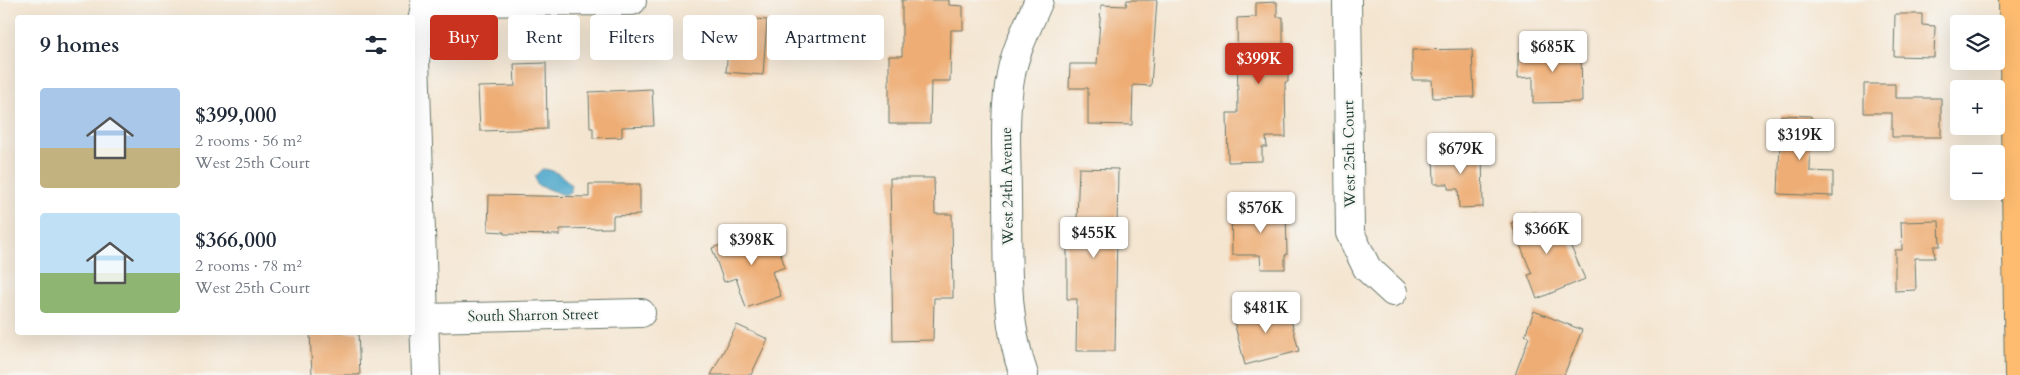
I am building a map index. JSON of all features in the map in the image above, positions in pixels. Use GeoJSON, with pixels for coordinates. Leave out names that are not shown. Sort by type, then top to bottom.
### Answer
{"type":"FeatureCollection","features":[{"type":"Feature","properties":{"kind":"main road"},"geometry":{"type":"LineString","coordinates":[[2013,0],[2019,375]]}},
{"type":"Feature","properties":{"kind":"street","name":"West 24th Avenue"},"geometry":{"type":"LineString","coordinates":[[1024,375],[1012,332],[1009,301],[1006,117],[1011,74],[1022,37],[1039,0]]}},
{"type":"Feature","properties":{"kind":"street","name":"West 25th Court"},"geometry":{"type":"LineString","coordinates":[[1347,0],[1350,233],[1367,268],[1393,292]]}},
{"type":"Feature","properties":{"kind":"street"},"geometry":{"type":"LineString","coordinates":[[426,375],[415,60],[426,1],[632,1]]}},
{"type":"Feature","properties":{"kind":"street","name":"South Sharron Street"},"geometry":{"type":"LineString","coordinates":[[425,318],[641,313]]}},
{"type":"Feature","properties":{"kind":"water"},"geometry":{"type":"Polygon","coordinates":[[[542,169],[550,170],[562,176],[571,185],[571,192],[564,195],[537,185],[535,176],[542,169]]]}},
{"type":"Feature","properties":{"kind":"building"},"geometry":{"type":"Polygon","coordinates":[[[902,0],[949,0],[949,5],[963,6],[963,30],[951,30],[950,81],[931,81],[930,124],[889,124],[889,56],[902,56],[902,0]]]}},
{"type":"Feature","properties":{"kind":"building"},"geometry":{"type":"Polygon","coordinates":[[[1127,0],[1157,0],[1151,86],[1133,85],[1132,125],[1088,124],[1088,88],[1069,88],[1070,64],[1097,64],[1101,5],[1126,6],[1127,0]]]}},
{"type":"Feature","properties":{"kind":"building"},"geometry":{"type":"Polygon","coordinates":[[[1277,2],[1277,17],[1283,17],[1283,57],[1288,57],[1288,82],[1285,82],[1286,137],[1266,137],[1267,147],[1262,147],[1262,161],[1228,162],[1227,113],[1238,113],[1237,18],[1256,17],[1256,3],[1277,2]]]}},
{"type":"Feature","properties":{"kind":"building"},"geometry":{"type":"Polygon","coordinates":[[[1895,14],[1922,14],[1922,25],[1935,26],[1934,57],[1894,56],[1895,14]]]}},
{"type":"Feature","properties":{"kind":"building"},"geometry":{"type":"Polygon","coordinates":[[[757,19],[767,20],[763,75],[726,72],[727,60],[757,60],[757,19]]]}},
{"type":"Feature","properties":{"kind":"building"},"geometry":{"type":"Polygon","coordinates":[[[1581,46],[1582,102],[1533,103],[1533,77],[1518,78],[1518,52],[1533,52],[1533,47],[1581,46]]]}},
{"type":"Feature","properties":{"kind":"building"},"geometry":{"type":"Polygon","coordinates":[[[1472,49],[1474,97],[1433,98],[1432,80],[1412,80],[1412,50],[1472,49]]]}},
{"type":"Feature","properties":{"kind":"building"},"geometry":{"type":"Polygon","coordinates":[[[546,63],[547,129],[480,131],[478,87],[515,86],[514,64],[546,63]]]}},
{"type":"Feature","properties":{"kind":"building"},"geometry":{"type":"Polygon","coordinates":[[[1864,84],[1895,84],[1895,98],[1941,98],[1941,137],[1892,137],[1892,113],[1864,113],[1864,84]]]}},
{"type":"Feature","properties":{"kind":"building"},"geometry":{"type":"Polygon","coordinates":[[[652,89],[654,126],[622,127],[622,137],[593,138],[593,128],[590,128],[589,92],[652,89]]]}},
{"type":"Feature","properties":{"kind":"building"},"geometry":{"type":"Polygon","coordinates":[[[1781,115],[1811,116],[1810,171],[1833,172],[1833,196],[1778,194],[1781,115]]]}},
{"type":"Feature","properties":{"kind":"building"},"geometry":{"type":"Polygon","coordinates":[[[1482,149],[1483,207],[1459,208],[1458,189],[1448,189],[1448,184],[1434,184],[1433,151],[1482,149]]]}},
{"type":"Feature","properties":{"kind":"building"},"geometry":{"type":"Polygon","coordinates":[[[1079,168],[1118,169],[1115,351],[1076,351],[1077,299],[1067,299],[1067,245],[1065,245],[1066,218],[1077,218],[1079,168]]]}},
{"type":"Feature","properties":{"kind":"building"},"geometry":{"type":"Polygon","coordinates":[[[890,178],[934,178],[935,214],[952,214],[953,298],[934,298],[933,340],[893,341],[890,178]]]}},
{"type":"Feature","properties":{"kind":"building"},"geometry":{"type":"Polygon","coordinates":[[[589,184],[640,184],[640,215],[613,216],[613,228],[560,229],[560,235],[504,234],[504,232],[488,231],[489,195],[589,197],[589,184]]]}},
{"type":"Feature","properties":{"kind":"building"},"geometry":{"type":"Polygon","coordinates":[[[1286,206],[1287,255],[1285,255],[1285,269],[1261,269],[1260,255],[1232,255],[1231,207],[1286,206]]]}},
{"type":"Feature","properties":{"kind":"building"},"geometry":{"type":"Polygon","coordinates":[[[1537,213],[1542,226],[1559,219],[1585,279],[1537,299],[1528,275],[1532,274],[1511,223],[1537,213]]]}},
{"type":"Feature","properties":{"kind":"building"},"geometry":{"type":"Polygon","coordinates":[[[1939,221],[1940,246],[1934,246],[1935,258],[1915,258],[1916,290],[1895,291],[1895,250],[1902,250],[1901,222],[1939,221]]]}},
{"type":"Feature","properties":{"kind":"building"},"geometry":{"type":"Polygon","coordinates":[[[773,231],[785,267],[772,272],[781,296],[746,308],[736,278],[724,282],[712,248],[759,232],[760,236],[773,231]]]}},
{"type":"Feature","properties":{"kind":"building"},"geometry":{"type":"Polygon","coordinates":[[[1287,304],[1299,351],[1245,365],[1233,318],[1287,304]]]}},
{"type":"Feature","properties":{"kind":"building"},"geometry":{"type":"Polygon","coordinates":[[[1534,311],[1582,330],[1564,375],[1515,375],[1529,337],[1525,335],[1534,311]]]}},
{"type":"Feature","properties":{"kind":"building"},"geometry":{"type":"Polygon","coordinates":[[[737,325],[768,339],[751,375],[711,375],[737,325]]]}},
{"type":"Feature","properties":{"kind":"building"},"geometry":{"type":"Polygon","coordinates":[[[310,335],[358,335],[360,375],[312,375],[310,335]]]}}]}
